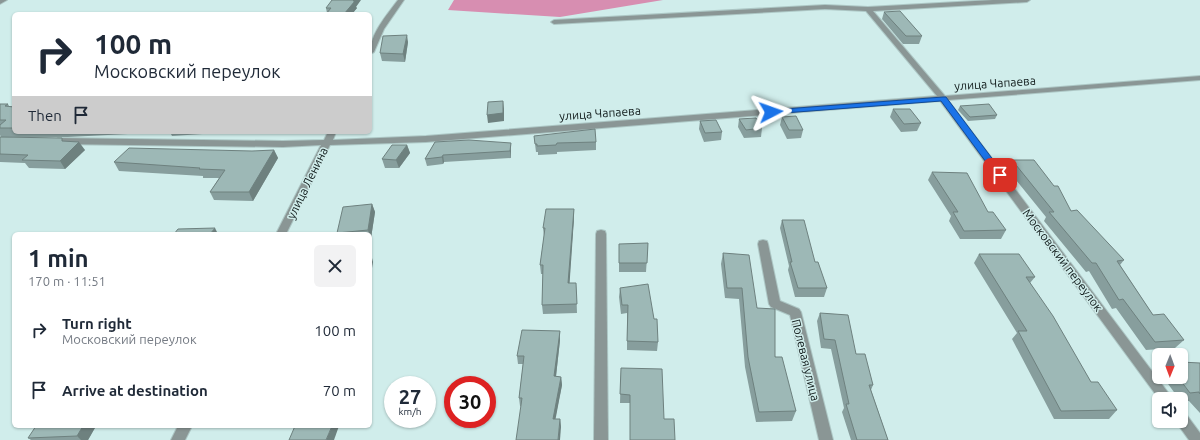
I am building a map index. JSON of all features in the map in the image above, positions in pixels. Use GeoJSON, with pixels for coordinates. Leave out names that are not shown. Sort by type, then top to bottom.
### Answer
{"type":"FeatureCollection","features":[{"type":"Feature","properties":{"kind":"street"},"geometry":{"type":"LineString","coordinates":[[0,2],[4,0]]}},
{"type":"Feature","properties":{"kind":"street"},"geometry":{"type":"LineString","coordinates":[[372,48],[381,29],[401,0]]}},
{"type":"Feature","properties":{"kind":"street"},"geometry":{"type":"LineString","coordinates":[[812,0],[825,7]]}},
{"type":"Feature","properties":{"kind":"street"},"geometry":{"type":"LineString","coordinates":[[554,22],[825,7],[868,9],[1027,0]]}},
{"type":"Feature","properties":{"kind":"street","name":"Московский переулок"},"geometry":{"type":"LineString","coordinates":[[868,9],[943,99],[1162,392]]}},
{"type":"Feature","properties":{"kind":"street","name":"улица Чапаева"},"geometry":{"type":"LineString","coordinates":[[45,141],[276,144],[426,139],[1200,78]]}},
{"type":"Feature","properties":{"kind":"street","name":"улица Ленина"},"geometry":{"type":"LineString","coordinates":[[282,232],[331,134]]}},
{"type":"Feature","properties":{"kind":"street"},"geometry":{"type":"LineString","coordinates":[[601,234],[601,440]]}},
{"type":"Feature","properties":{"kind":"street","name":"Полевая улица"},"geometry":{"type":"LineString","coordinates":[[763,244],[775,304],[795,312],[826,440]]}},
{"type":"Feature","properties":{"kind":"street"},"geometry":{"type":"LineString","coordinates":[[178,440],[184,428]]}},
{"type":"Feature","properties":{"kind":"street"},"geometry":{"type":"LineString","coordinates":[[1188,428],[1197,440]]}},
{"type":"Feature","properties":{"kind":"shaded area"},"geometry":{"type":"Polygon","coordinates":[[[454,0],[663,0],[560,17],[448,10],[454,0]]]}},
{"type":"Feature","properties":{"kind":"building"},"geometry":{"type":"Polygon","coordinates":[[[332,0],[355,1],[346,12],[328,12],[331,8],[326,8],[332,0]]]}},
{"type":"Feature","properties":{"kind":"building"},"geometry":{"type":"Polygon","coordinates":[[[900,11],[922,36],[906,36],[884,12],[900,11]]]}},
{"type":"Feature","properties":{"kind":"building"},"geometry":{"type":"Polygon","coordinates":[[[407,35],[403,54],[380,53],[383,36],[407,35]]]}},
{"type":"Feature","properties":{"kind":"building"},"geometry":{"type":"Polygon","coordinates":[[[503,101],[503,113],[487,115],[488,102],[503,101]]]}},
{"type":"Feature","properties":{"kind":"building"},"geometry":{"type":"Polygon","coordinates":[[[0,104],[8,104],[5,106],[12,107],[12,128],[0,128],[0,125],[6,120],[0,120],[0,104]]]}},
{"type":"Feature","properties":{"kind":"building"},"geometry":{"type":"Polygon","coordinates":[[[989,104],[997,115],[970,117],[960,106],[989,104]]]}},
{"type":"Feature","properties":{"kind":"building"},"geometry":{"type":"Polygon","coordinates":[[[893,109],[910,109],[921,123],[904,124],[893,109]]]}},
{"type":"Feature","properties":{"kind":"building"},"geometry":{"type":"Polygon","coordinates":[[[796,116],[803,130],[789,130],[782,117],[796,116]]]}},
{"type":"Feature","properties":{"kind":"building"},"geometry":{"type":"Polygon","coordinates":[[[756,118],[762,128],[746,130],[739,119],[756,118]]]}},
{"type":"Feature","properties":{"kind":"building"},"geometry":{"type":"Polygon","coordinates":[[[716,120],[722,132],[705,133],[700,121],[716,120]]]}},
{"type":"Feature","properties":{"kind":"building"},"geometry":{"type":"Polygon","coordinates":[[[595,129],[596,142],[557,143],[556,145],[537,146],[537,144],[535,144],[534,136],[595,129]]]}},
{"type":"Feature","properties":{"kind":"building"},"geometry":{"type":"Polygon","coordinates":[[[0,137],[62,138],[62,141],[79,142],[60,161],[22,160],[28,155],[0,154],[0,137]]]}},
{"type":"Feature","properties":{"kind":"building"},"geometry":{"type":"Polygon","coordinates":[[[469,140],[511,143],[510,151],[443,155],[442,157],[425,159],[435,142],[469,140]]]}},
{"type":"Feature","properties":{"kind":"building"},"geometry":{"type":"Polygon","coordinates":[[[392,145],[407,145],[396,160],[382,159],[392,145]]]}},
{"type":"Feature","properties":{"kind":"building"},"geometry":{"type":"Polygon","coordinates":[[[129,148],[252,151],[274,150],[249,192],[210,192],[225,170],[114,162],[129,148]]]}},
{"type":"Feature","properties":{"kind":"building"},"geometry":{"type":"Polygon","coordinates":[[[1012,160],[1034,160],[1054,186],[1058,186],[1071,211],[1077,210],[1124,260],[1117,261],[1153,315],[1164,314],[1184,340],[1155,342],[1123,299],[1119,300],[1096,263],[1092,263],[1049,212],[1054,212],[1012,160]]]}},
{"type":"Feature","properties":{"kind":"building"},"geometry":{"type":"Polygon","coordinates":[[[932,172],[967,173],[988,212],[993,212],[1006,230],[964,231],[953,212],[958,212],[932,172]]]}},
{"type":"Feature","properties":{"kind":"building"},"geometry":{"type":"Polygon","coordinates":[[[372,204],[368,230],[337,232],[343,207],[372,204]]]}},
{"type":"Feature","properties":{"kind":"building"},"geometry":{"type":"Polygon","coordinates":[[[546,209],[574,209],[568,283],[576,283],[577,304],[542,305],[543,265],[540,265],[546,209]]]}},
{"type":"Feature","properties":{"kind":"building"},"geometry":{"type":"Polygon","coordinates":[[[782,220],[804,220],[815,262],[818,262],[827,288],[798,288],[790,262],[792,262],[782,220]]]}},
{"type":"Feature","properties":{"kind":"building"},"geometry":{"type":"Polygon","coordinates":[[[215,228],[212,232],[176,232],[178,229],[215,228]]]}},
{"type":"Feature","properties":{"kind":"building"},"geometry":{"type":"Polygon","coordinates":[[[648,243],[647,263],[619,263],[619,244],[648,243]]]}},
{"type":"Feature","properties":{"kind":"building"},"geometry":{"type":"Polygon","coordinates":[[[723,253],[749,255],[757,308],[775,309],[775,357],[782,357],[796,411],[759,412],[748,357],[742,288],[727,288],[723,253]]]}},
{"type":"Feature","properties":{"kind":"building"},"geometry":{"type":"Polygon","coordinates":[[[979,254],[1019,254],[1035,277],[1026,277],[1053,316],[1091,382],[1098,382],[1117,410],[1061,411],[1018,331],[1027,331],[979,254]]]}},
{"type":"Feature","properties":{"kind":"building"},"geometry":{"type":"Polygon","coordinates":[[[648,284],[654,319],[657,319],[658,342],[627,341],[628,305],[622,305],[620,288],[648,284]]]}},
{"type":"Feature","properties":{"kind":"building"},"geometry":{"type":"Polygon","coordinates":[[[820,313],[848,315],[856,354],[865,354],[873,385],[869,385],[888,440],[857,440],[846,404],[849,404],[835,340],[824,339],[820,313]]]}},
{"type":"Feature","properties":{"kind":"building"},"geometry":{"type":"Polygon","coordinates":[[[522,330],[560,331],[554,376],[561,377],[553,419],[560,419],[558,440],[516,440],[522,398],[519,398],[524,356],[517,356],[522,330]]]}},
{"type":"Feature","properties":{"kind":"building"},"geometry":{"type":"Polygon","coordinates":[[[1188,362],[1200,363],[1200,394],[1199,392],[1190,393],[1183,384],[1188,384],[1188,362]]]}},
{"type":"Feature","properties":{"kind":"building"},"geometry":{"type":"Polygon","coordinates":[[[621,368],[662,369],[664,419],[674,419],[675,440],[630,440],[630,395],[620,394],[621,368]]]}},
{"type":"Feature","properties":{"kind":"building"},"geometry":{"type":"Polygon","coordinates":[[[35,428],[82,428],[77,436],[28,438],[35,428]]]}},
{"type":"Feature","properties":{"kind":"building"},"geometry":{"type":"Polygon","coordinates":[[[294,428],[331,428],[326,440],[289,440],[294,428]]]}},
{"type":"Feature","properties":{"kind":"route"},"geometry":{"type":"LineString","coordinates":[[771,112],[943,99],[1000,175]]}}]}
